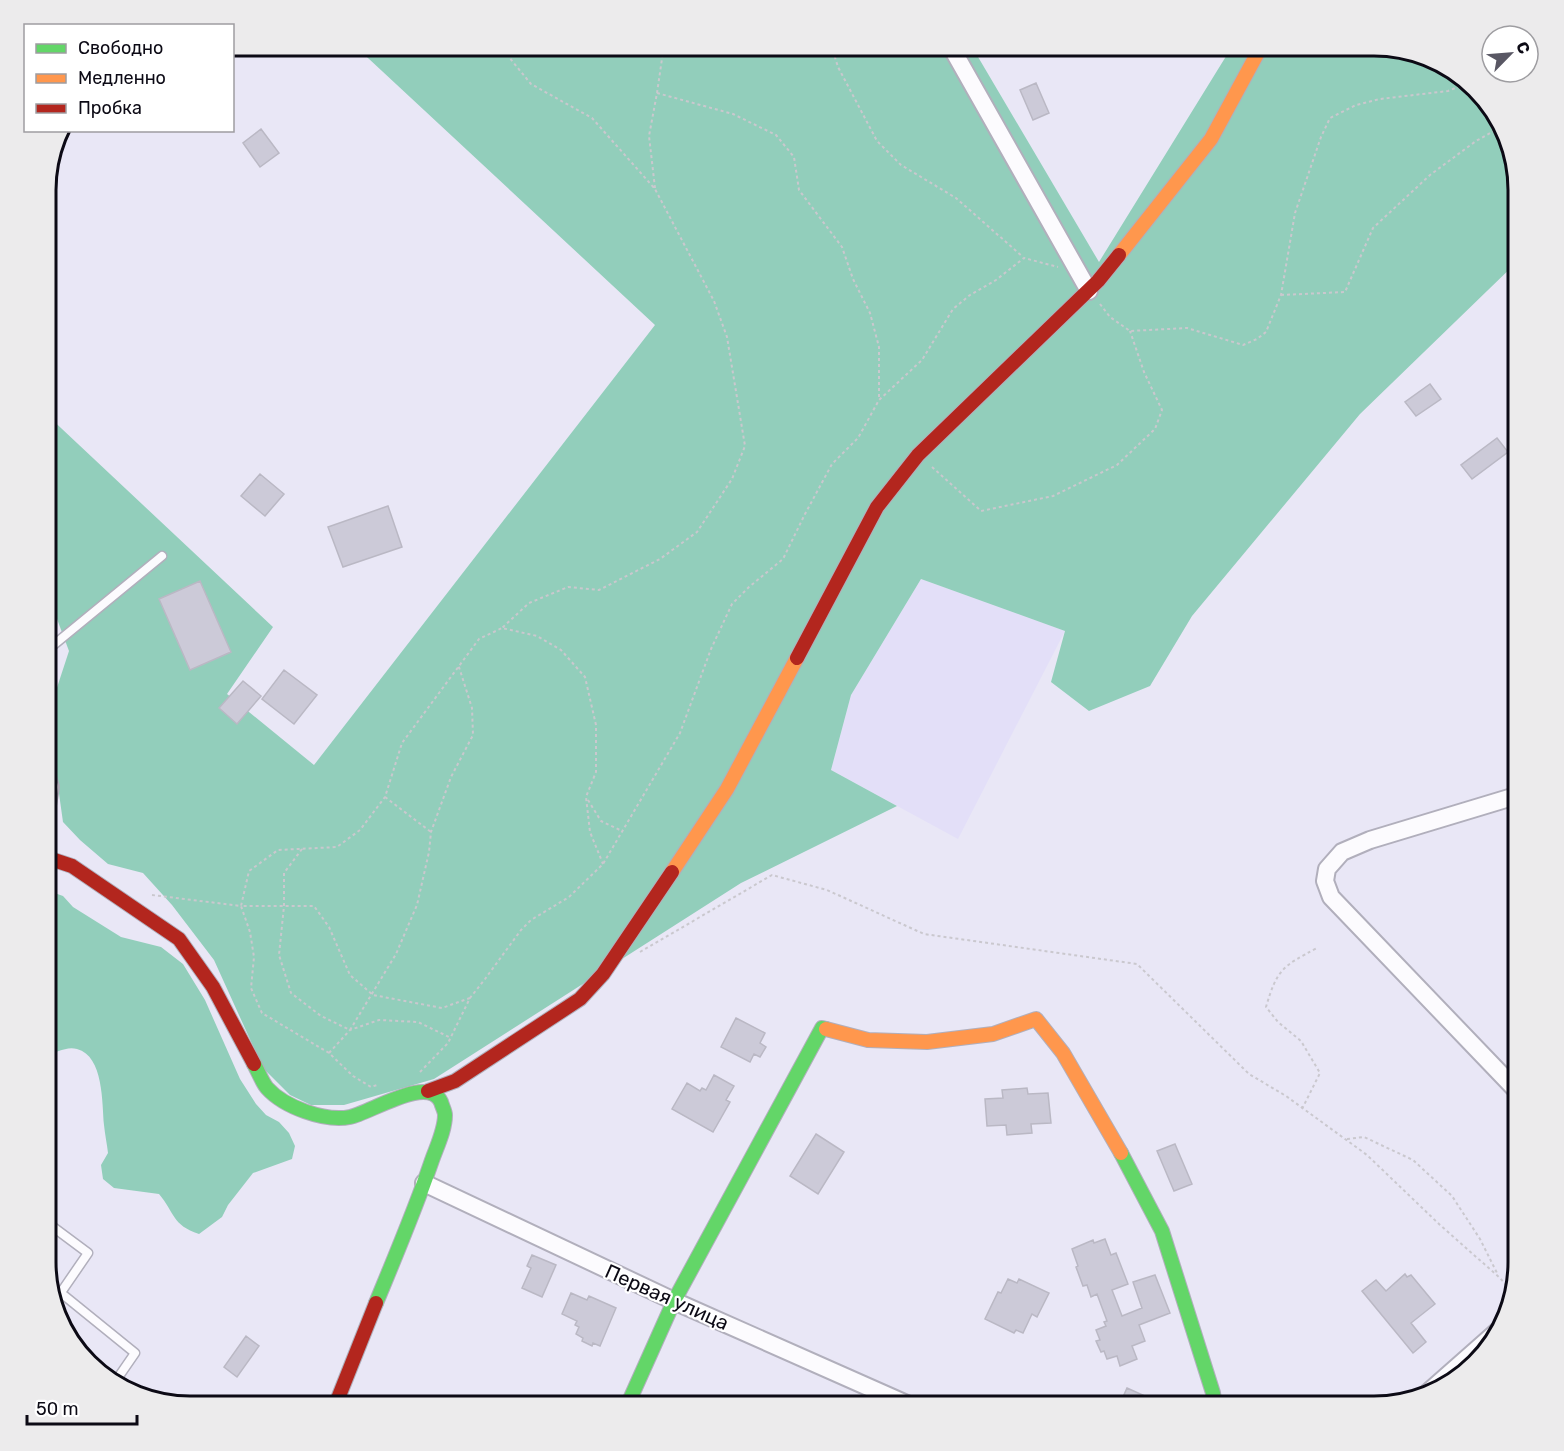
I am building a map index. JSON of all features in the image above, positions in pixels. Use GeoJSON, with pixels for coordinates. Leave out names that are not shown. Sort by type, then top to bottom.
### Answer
{"type":"FeatureCollection","features":[{"type":"Feature","properties":{"kind":"street"},"geometry":{"type":"LineString","coordinates":[[956,56],[1089,291]]}},
{"type":"Feature","properties":{"kind":"street"},"geometry":{"type":"LineString","coordinates":[[56,861],[72,866],[161,925],[178,939],[213,987],[267,1088],[286,1102],[304,1111],[326,1118],[350,1117],[414,1092],[428,1091],[455,1081],[517,1042],[580,999],[603,974],[727,789],[877,507],[918,455],[1089,291],[1211,139],[1256,56]]}},
{"type":"Feature","properties":{"kind":"street"},"geometry":{"type":"LineString","coordinates":[[1508,798],[1370,840],[1342,852],[1327,869],[1325,881],[1330,897],[1508,1082]]}},
{"type":"Feature","properties":{"kind":"street"},"geometry":{"type":"LineString","coordinates":[[630,1396],[674,1301],[822,1028],[868,1040],[927,1042],[993,1034],[1036,1019],[1063,1053],[1162,1231],[1213,1396]]}},
{"type":"Feature","properties":{"kind":"street"},"geometry":{"type":"LineString","coordinates":[[339,1396],[424,1183],[443,1128],[445,1113],[439,1098],[428,1091]]}},
{"type":"Feature","properties":{"kind":"street","name":"Первая улица"},"geometry":{"type":"LineString","coordinates":[[424,1183],[674,1301],[888,1396]]}},
{"type":"Feature","properties":{"kind":"lane"},"geometry":{"type":"LineString","coordinates":[[56,643],[162,556]]}},
{"type":"Feature","properties":{"kind":"lane"},"geometry":{"type":"LineString","coordinates":[[56,1229],[88,1253],[61,1293],[135,1353],[119,1376]]}},
{"type":"Feature","properties":{"kind":"path"},"geometry":{"type":"LineString","coordinates":[[379,1085],[371,1087],[353,1076],[329,1053],[262,1013],[251,988],[254,957],[250,932],[241,906],[249,871],[278,850],[337,847],[360,830],[385,797],[402,743],[458,664],[479,639],[502,628],[529,603],[568,587],[599,590],[660,559],[697,532],[732,479],[745,446],[727,337],[721,319],[714,301],[655,189],[592,118],[531,84],[509,56]]}},
{"type":"Feature","properties":{"kind":"path"},"geometry":{"type":"LineString","coordinates":[[655,189],[649,136],[662,56]]}},
{"type":"Feature","properties":{"kind":"path"},"geometry":{"type":"LineString","coordinates":[[835,56],[877,141],[901,165],[956,198],[1024,258],[1055,266],[1063,271]]}},
{"type":"Feature","properties":{"kind":"path"},"geometry":{"type":"LineString","coordinates":[[1130,331],[1187,328],[1243,345],[1257,339],[1266,332],[1281,295],[1296,213],[1321,137],[1330,118],[1356,105],[1380,99],[1448,91],[1460,86]]}},
{"type":"Feature","properties":{"kind":"path"},"geometry":{"type":"LineString","coordinates":[[657,93],[733,114],[776,135],[794,157],[799,190],[842,247],[853,279],[870,313],[879,347],[879,400]]}},
{"type":"Feature","properties":{"kind":"path"},"geometry":{"type":"LineString","coordinates":[[1281,295],[1345,292],[1373,228],[1430,175],[1476,141],[1495,130]]}},
{"type":"Feature","properties":{"kind":"path"},"geometry":{"type":"LineString","coordinates":[[412,1075],[420,1072],[448,1043],[470,998],[521,930],[531,920],[569,897],[603,864],[680,733],[711,649],[732,604],[783,559],[832,464],[858,438],[879,400],[922,360],[953,309],[1024,258]]}},
{"type":"Feature","properties":{"kind":"path"},"geometry":{"type":"LineString","coordinates":[[918,455],[981,511],[1053,496],[1117,465],[1155,429],[1162,410],[1144,372],[1130,331],[1110,317],[1089,291]]}},
{"type":"Feature","properties":{"kind":"path"},"geometry":{"type":"LineString","coordinates":[[502,628],[537,636],[553,645],[561,650],[585,677],[596,726],[596,771],[586,797],[590,832],[603,864]]}},
{"type":"Feature","properties":{"kind":"path"},"geometry":{"type":"LineString","coordinates":[[329,1053],[350,1030],[373,995],[396,954],[417,905],[429,852],[431,832],[450,777],[473,735],[472,708],[458,664]]}},
{"type":"Feature","properties":{"kind":"path"},"geometry":{"type":"LineString","coordinates":[[385,797],[431,832]]}},
{"type":"Feature","properties":{"kind":"path"},"geometry":{"type":"LineString","coordinates":[[586,797],[601,821],[622,831]]}},
{"type":"Feature","properties":{"kind":"path"},"geometry":{"type":"LineString","coordinates":[[302,849],[284,873],[284,906],[279,956],[291,993],[321,1016],[350,1030],[379,1020],[418,1022],[451,1038]]}},
{"type":"Feature","properties":{"kind":"path"},"geometry":{"type":"LineString","coordinates":[[633,957],[772,875],[827,890],[924,934],[1137,964],[1249,1074],[1367,1155],[1506,1285]]}},
{"type":"Feature","properties":{"kind":"path"},"geometry":{"type":"LineString","coordinates":[[145,895],[241,906],[314,906],[329,927],[350,975],[373,995],[442,1008],[470,998]]}},
{"type":"Feature","properties":{"kind":"path"},"geometry":{"type":"LineString","coordinates":[[1302,1109],[1320,1073],[1301,1041],[1278,1022],[1266,1007],[1274,981],[1288,963],[1317,948]]}},
{"type":"Feature","properties":{"kind":"path"},"geometry":{"type":"LineString","coordinates":[[1345,1139],[1364,1137],[1413,1160],[1452,1196],[1480,1239],[1500,1278]]}},
{"type":"Feature","properties":{"kind":"shaded area"},"geometry":{"type":"Polygon","coordinates":[[[921,579],[1065,631],[958,839],[831,770],[851,695],[921,579]]]}},
{"type":"Feature","properties":{"kind":"green space"},"geometry":{"type":"Polygon","coordinates":[[[366,56],[977,56],[1099,262],[1226,56],[1383,56],[1409,60],[1434,69],[1463,89],[1481,108],[1495,130],[1506,163],[1508,271],[1360,414],[1192,616],[1150,686],[1089,711],[1051,682],[1065,631],[921,579],[851,695],[831,770],[897,806],[741,883],[434,1079],[344,1105],[311,1105],[290,1095],[263,1068],[214,960],[172,905],[143,873],[108,864],[63,822],[56,772],[56,691],[69,651],[56,616],[56,423],[273,627],[227,694],[314,765],[655,325],[366,56]]]}},
{"type":"Feature","properties":{"kind":"green space"},"geometry":{"type":"Polygon","coordinates":[[[56,894],[63,896],[73,907],[121,937],[161,947],[183,964],[205,1000],[240,1079],[256,1104],[289,1133],[295,1146],[292,1159],[253,1173],[228,1205],[222,1217],[199,1234],[190,1230],[175,1218],[159,1194],[114,1188],[103,1179],[101,1165],[108,1153],[100,1082],[97,1071],[86,1053],[77,1049],[56,1052],[56,894]]]}},
{"type":"Feature","properties":{"kind":"building"},"geometry":{"type":"Polygon","coordinates":[[[1036,83],[1049,113],[1033,120],[1020,90],[1036,83]]]}},
{"type":"Feature","properties":{"kind":"building"},"geometry":{"type":"Polygon","coordinates":[[[261,129],[279,153],[260,167],[243,143],[261,129]]]}},
{"type":"Feature","properties":{"kind":"building"},"geometry":{"type":"Polygon","coordinates":[[[1430,384],[1441,399],[1416,416],[1405,402],[1430,384]]]}},
{"type":"Feature","properties":{"kind":"building"},"geometry":{"type":"Polygon","coordinates":[[[1497,438],[1508,452],[1472,479],[1461,465],[1497,438]]]}},
{"type":"Feature","properties":{"kind":"building"},"geometry":{"type":"Polygon","coordinates":[[[260,474],[284,494],[265,516],[241,496],[260,474]]]}},
{"type":"Feature","properties":{"kind":"building"},"geometry":{"type":"Polygon","coordinates":[[[388,506],[402,547],[343,567],[328,527],[388,506]]]}},
{"type":"Feature","properties":{"kind":"building"},"geometry":{"type":"Polygon","coordinates":[[[200,581],[231,652],[190,670],[159,599],[200,581]]]}},
{"type":"Feature","properties":{"kind":"building"},"geometry":{"type":"Polygon","coordinates":[[[284,670],[317,695],[294,724],[262,699],[284,670]]]}},
{"type":"Feature","properties":{"kind":"building"},"geometry":{"type":"Polygon","coordinates":[[[243,681],[261,696],[237,724],[219,708],[243,681]]]}},
{"type":"Feature","properties":{"kind":"building"},"geometry":{"type":"Polygon","coordinates":[[[736,1018],[765,1033],[760,1043],[766,1047],[760,1057],[754,1054],[750,1062],[721,1047],[736,1018]]]}},
{"type":"Feature","properties":{"kind":"building"},"geometry":{"type":"Polygon","coordinates":[[[714,1075],[734,1086],[726,1100],[730,1102],[713,1132],[672,1109],[687,1083],[700,1091],[702,1088],[706,1090],[714,1075]]]}},
{"type":"Feature","properties":{"kind":"building"},"geometry":{"type":"Polygon","coordinates":[[[1027,1088],[1028,1094],[1048,1093],[1051,1123],[1031,1124],[1032,1133],[1007,1135],[1006,1125],[987,1126],[985,1099],[1003,1098],[1002,1090],[1027,1088]]]}},
{"type":"Feature","properties":{"kind":"building"},"geometry":{"type":"Polygon","coordinates":[[[816,1134],[844,1152],[818,1194],[790,1176],[816,1134]]]}},
{"type":"Feature","properties":{"kind":"building"},"geometry":{"type":"Polygon","coordinates":[[[1175,1144],[1192,1184],[1174,1191],[1157,1151],[1175,1144]]]}},
{"type":"Feature","properties":{"kind":"building"},"geometry":{"type":"Polygon","coordinates":[[[1105,1239],[1111,1255],[1116,1253],[1128,1284],[1112,1290],[1122,1316],[1142,1308],[1133,1282],[1155,1275],[1170,1313],[1139,1325],[1145,1341],[1132,1346],[1137,1359],[1120,1366],[1117,1356],[1107,1359],[1096,1341],[1100,1340],[1096,1330],[1106,1326],[1104,1322],[1107,1321],[1097,1294],[1091,1297],[1087,1285],[1083,1286],[1072,1249],[1093,1240],[1094,1243],[1105,1239]]]}},
{"type":"Feature","properties":{"kind":"building"},"geometry":{"type":"Polygon","coordinates":[[[532,1255],[556,1265],[542,1297],[522,1288],[531,1268],[527,1266],[532,1255]]]}},
{"type":"Feature","properties":{"kind":"building"},"geometry":{"type":"Polygon","coordinates":[[[1405,1274],[1407,1277],[1411,1275],[1435,1304],[1411,1323],[1426,1342],[1413,1353],[1362,1291],[1376,1280],[1386,1291],[1405,1274]]]}},
{"type":"Feature","properties":{"kind":"building"},"geometry":{"type":"Polygon","coordinates":[[[1008,1279],[1017,1283],[1019,1279],[1049,1293],[1037,1317],[1032,1314],[1023,1333],[1016,1330],[1014,1333],[985,1319],[998,1292],[1001,1293],[1008,1279]]]}},
{"type":"Feature","properties":{"kind":"building"},"geometry":{"type":"Polygon","coordinates":[[[571,1293],[587,1300],[589,1296],[616,1308],[600,1346],[593,1343],[592,1346],[582,1341],[583,1338],[576,1334],[579,1327],[575,1325],[577,1321],[562,1314],[571,1293]]]}},
{"type":"Feature","properties":{"kind":"building"},"geometry":{"type":"Polygon","coordinates":[[[246,1336],[259,1346],[237,1377],[224,1367],[246,1336]]]}},
{"type":"Feature","properties":{"kind":"building"},"geometry":{"type":"Polygon","coordinates":[[[1127,1388],[1145,1396],[1123,1396],[1127,1388]]]}},
{"type":"Feature","properties":{"kind":"traffic: fast"},"geometry":{"type":"LineString","coordinates":[[631,1396],[674,1301],[822,1028],[826,1029]]}},
{"type":"Feature","properties":{"kind":"traffic: fast"},"geometry":{"type":"LineString","coordinates":[[254,1064],[265,1086],[274,1095],[294,1107],[317,1115],[350,1117],[412,1093],[434,1094],[441,1102],[445,1112],[442,1133],[412,1216],[376,1303]]}},
{"type":"Feature","properties":{"kind":"traffic: fast"},"geometry":{"type":"LineString","coordinates":[[1121,1153],[1162,1231],[1213,1396]]}},
{"type":"Feature","properties":{"kind":"traffic: slow"},"geometry":{"type":"LineString","coordinates":[[1119,255],[1211,139],[1256,56]]}},
{"type":"Feature","properties":{"kind":"traffic: slow"},"geometry":{"type":"LineString","coordinates":[[672,872],[727,789],[797,658]]}},
{"type":"Feature","properties":{"kind":"traffic: slow"},"geometry":{"type":"LineString","coordinates":[[826,1029],[868,1040],[927,1042],[993,1034],[1036,1019],[1063,1053],[1121,1153]]}},
{"type":"Feature","properties":{"kind":"traffic: jam"},"geometry":{"type":"LineString","coordinates":[[797,658],[877,507],[918,455],[1098,281],[1119,255]]}},
{"type":"Feature","properties":{"kind":"traffic: jam"},"geometry":{"type":"LineString","coordinates":[[56,861],[72,866],[179,939],[213,987],[254,1064]]}},
{"type":"Feature","properties":{"kind":"traffic: jam"},"geometry":{"type":"LineString","coordinates":[[428,1091],[455,1081],[580,999],[603,974],[672,872]]}},
{"type":"Feature","properties":{"kind":"traffic: jam"},"geometry":{"type":"LineString","coordinates":[[339,1396],[376,1303]]}}]}
